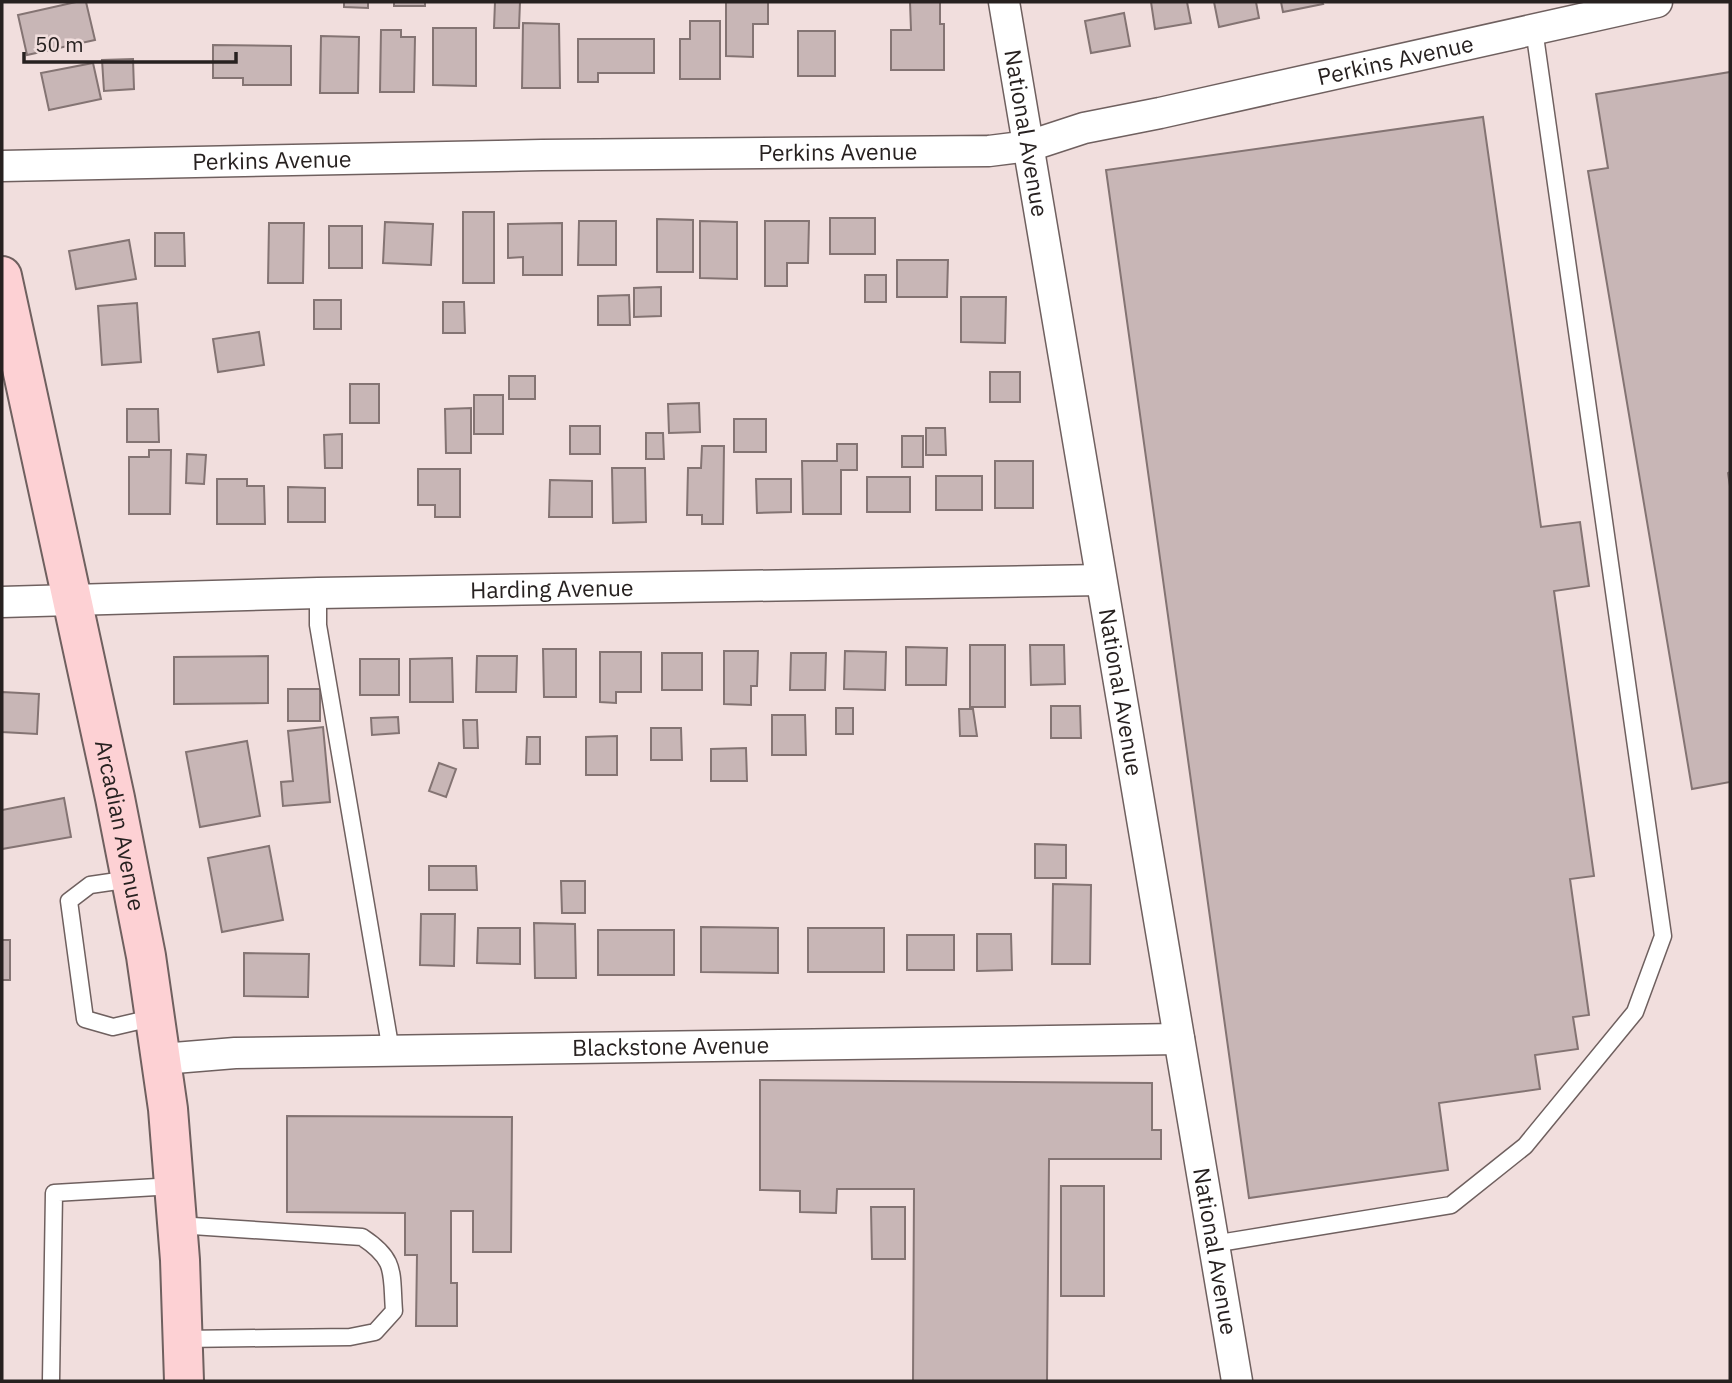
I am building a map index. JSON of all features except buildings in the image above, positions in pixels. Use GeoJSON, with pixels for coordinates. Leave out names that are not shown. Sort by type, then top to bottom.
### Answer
{"type":"FeatureCollection","features":[{"type":"Feature","properties":{"kind":"main road","name":"Arcadian Avenue"},"geometry":{"type":"LineString","coordinates":[[2,276],[131,879],[156,1016],[163,1059],[177,1225],[184,1381]]}},
{"type":"Feature","properties":{"kind":"street","name":"National Avenue"},"geometry":{"type":"LineString","coordinates":[[1004,2],[1237,1381]]}},
{"type":"Feature","properties":{"kind":"street","name":"Perkins Avenue"},"geometry":{"type":"LineString","coordinates":[[2,166],[542,155],[989,151],[1029,146],[1084,128],[1657,2]]}},
{"type":"Feature","properties":{"kind":"street","name":"Harding Avenue"},"geometry":{"type":"LineString","coordinates":[[2,601],[1101,580]]}},
{"type":"Feature","properties":{"kind":"street","name":"Blackstone Avenue"},"geometry":{"type":"LineString","coordinates":[[163,1059],[234,1053],[1179,1039]]}},
{"type":"Feature","properties":{"kind":"lane"},"geometry":{"type":"LineString","coordinates":[[1213,1244],[1451,1205],[1525,1146],[1635,1012],[1663,936],[1534,29]]}},
{"type":"Feature","properties":{"kind":"lane"},"geometry":{"type":"LineString","coordinates":[[318,593],[318,625],[391,1051]]}},
{"type":"Feature","properties":{"kind":"lane"},"geometry":{"type":"LineString","coordinates":[[131,879],[90,884],[69,901],[85,1019],[113,1027],[156,1016]]}},
{"type":"Feature","properties":{"kind":"lane"},"geometry":{"type":"LineString","coordinates":[[51,1381],[54,1193],[174,1186]]}},
{"type":"Feature","properties":{"kind":"lane"},"geometry":{"type":"LineString","coordinates":[[177,1225],[362,1237],[379,1248],[390,1263],[394,1311],[375,1332],[350,1337],[182,1339]]}}]}
